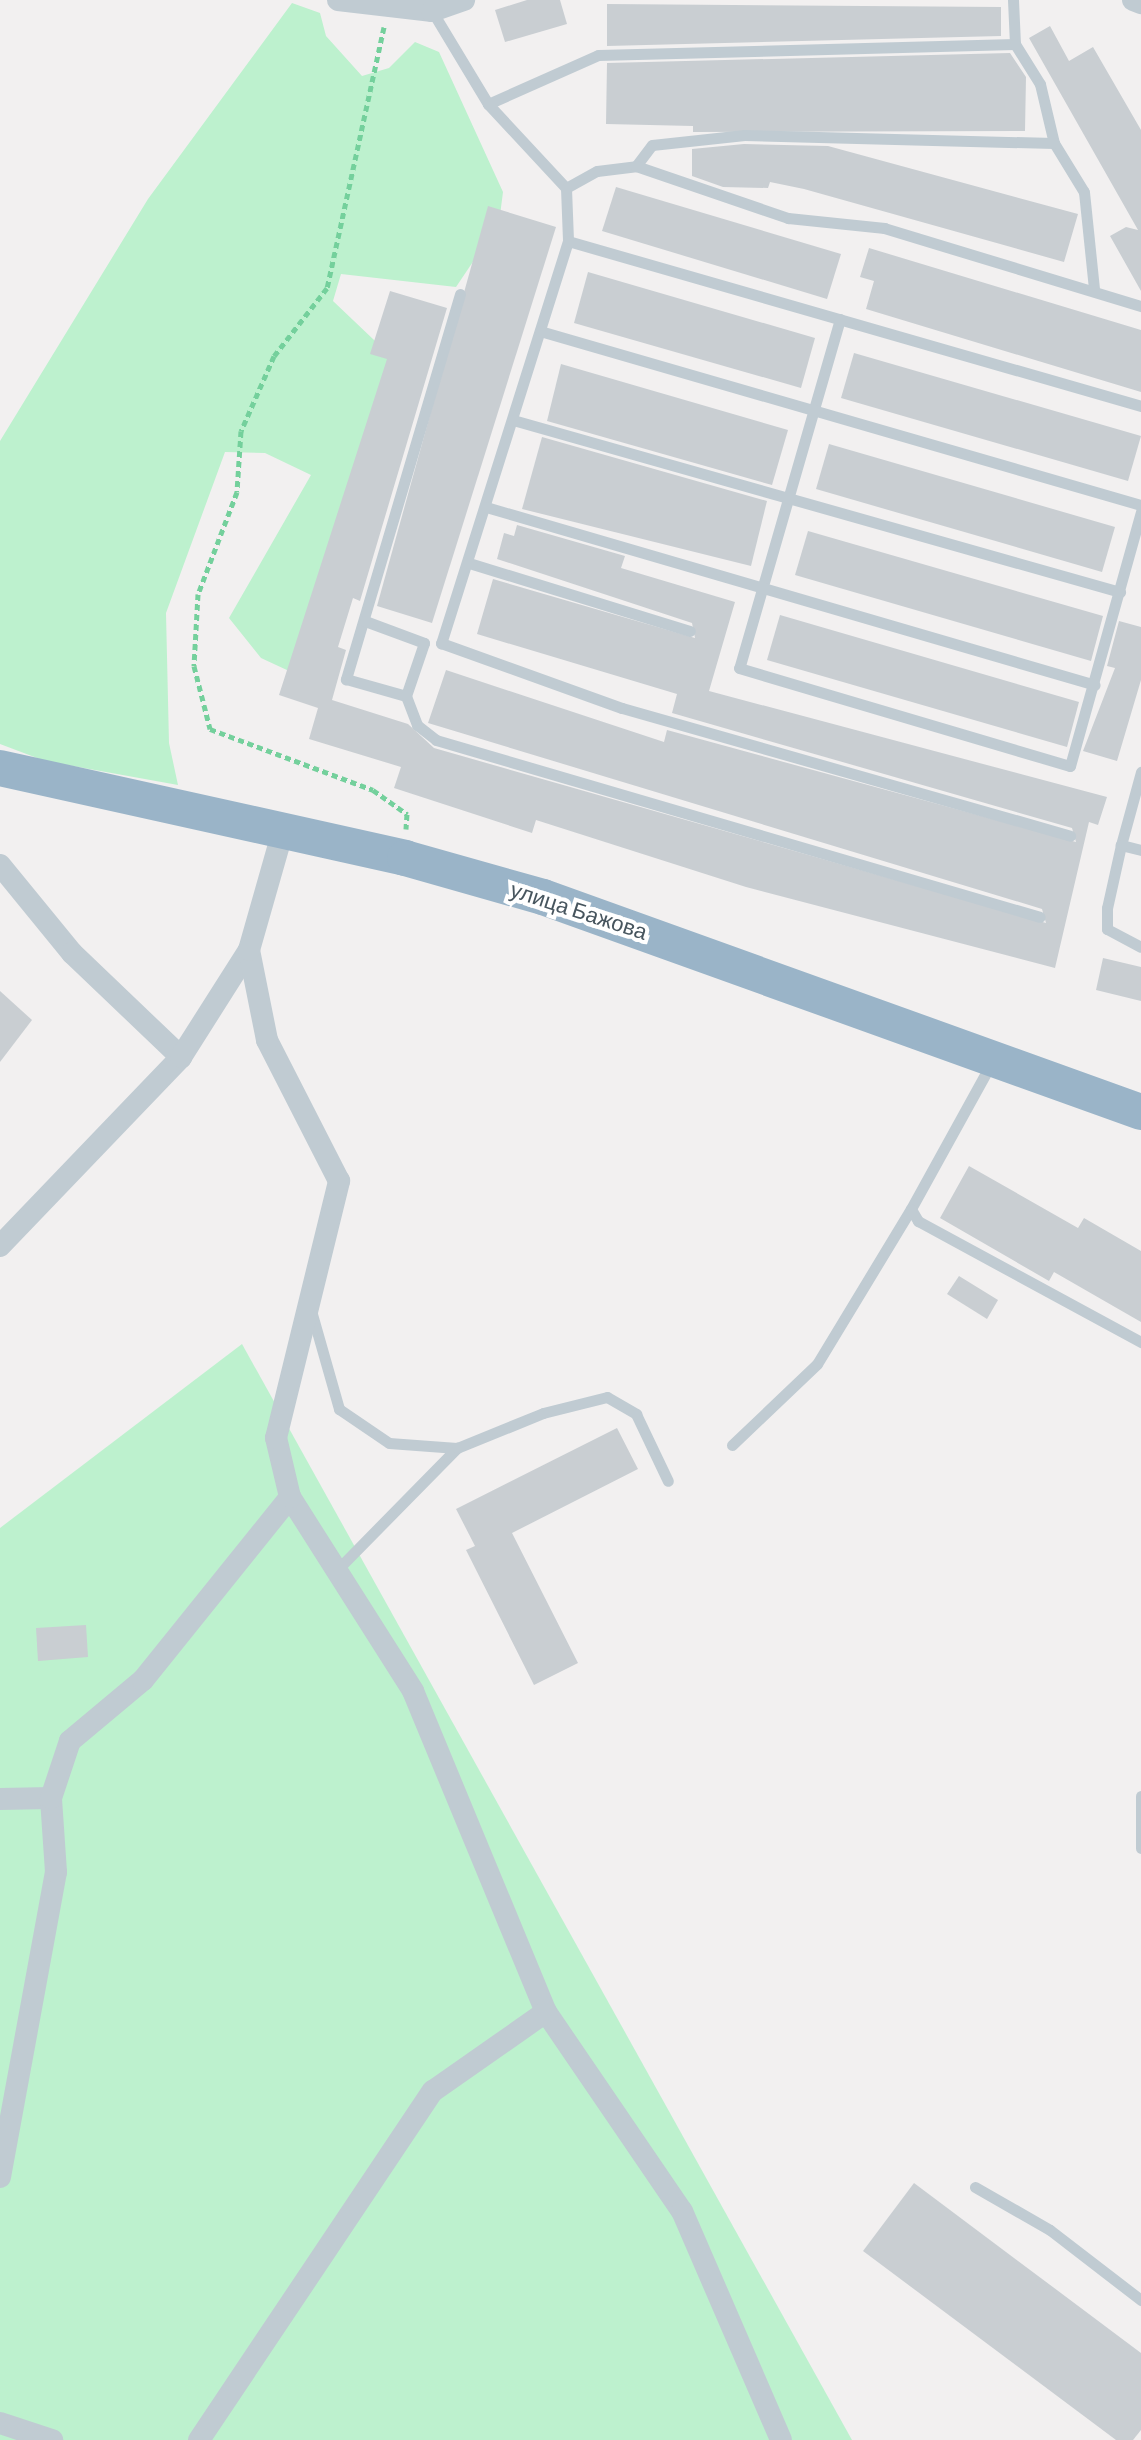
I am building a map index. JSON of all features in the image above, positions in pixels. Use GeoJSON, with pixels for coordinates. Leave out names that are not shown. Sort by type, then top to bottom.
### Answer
{"type":"FeatureCollection","features":[{"type":"Feature","properties":{"kind":"highway","name":"улица Бажова"},"geometry":{"type":"LineString","coordinates":[[0,768],[282,834],[405,858],[723,956],[994,1060],[1141,1112]]}},
{"type":"Feature","properties":{"kind":"street"},"geometry":{"type":"LineString","coordinates":[[338,0],[432,11],[464,0]]}},
{"type":"Feature","properties":{"kind":"street"},"geometry":{"type":"LineString","coordinates":[[1133,0],[1141,3]]}},
{"type":"Feature","properties":{"kind":"street"},"geometry":{"type":"LineString","coordinates":[[0,1246],[181,1057],[249,950],[282,834]]}},
{"type":"Feature","properties":{"kind":"street"},"geometry":{"type":"LineString","coordinates":[[0,865],[72,953],[181,1057]]}},
{"type":"Feature","properties":{"kind":"street"},"geometry":{"type":"LineString","coordinates":[[249,950],[267,1040],[339,1181],[311,1312],[276,1438],[290,1497],[413,1691],[546,2012],[682,2211],[781,2440]]}},
{"type":"Feature","properties":{"kind":"street"},"geometry":{"type":"LineString","coordinates":[[0,2177],[56,1872],[51,1798],[70,1741],[143,1680],[290,1497]]}},
{"type":"Feature","properties":{"kind":"street"},"geometry":{"type":"LineString","coordinates":[[0,1799],[51,1798]]}},
{"type":"Feature","properties":{"kind":"street"},"geometry":{"type":"LineString","coordinates":[[199,2440],[433,2091],[546,2012]]}},
{"type":"Feature","properties":{"kind":"street"},"geometry":{"type":"LineString","coordinates":[[0,2423],[52,2440]]}},
{"type":"Feature","properties":{"kind":"lane"},"geometry":{"type":"LineString","coordinates":[[1013,0],[1015,44],[1040,84],[1054,143],[1084,192],[1094,289]]}},
{"type":"Feature","properties":{"kind":"lane"},"geometry":{"type":"LineString","coordinates":[[432,11],[488,104],[566,188],[568,241],[469,563],[441,643]]}},
{"type":"Feature","properties":{"kind":"lane"},"geometry":{"type":"LineString","coordinates":[[488,104],[598,55],[1015,44]]}},
{"type":"Feature","properties":{"kind":"lane"},"geometry":{"type":"LineString","coordinates":[[636,166],[652,145],[744,135],[1054,143]]}},
{"type":"Feature","properties":{"kind":"lane"},"geometry":{"type":"LineString","coordinates":[[566,188],[597,171],[636,166],[788,218],[884,228],[1094,289],[1141,306]]}},
{"type":"Feature","properties":{"kind":"lane"},"geometry":{"type":"LineString","coordinates":[[568,241],[1141,406]]}},
{"type":"Feature","properties":{"kind":"lane"},"geometry":{"type":"LineString","coordinates":[[406,696],[346,679],[460,294]]}},
{"type":"Feature","properties":{"kind":"lane"},"geometry":{"type":"LineString","coordinates":[[840,319],[739,668],[1070,766],[1141,512]]}},
{"type":"Feature","properties":{"kind":"lane"},"geometry":{"type":"LineString","coordinates":[[540,331],[1141,505]]}},
{"type":"Feature","properties":{"kind":"lane"},"geometry":{"type":"LineString","coordinates":[[513,420],[1120,592]]}},
{"type":"Feature","properties":{"kind":"lane"},"geometry":{"type":"LineString","coordinates":[[486,507],[1095,685]]}},
{"type":"Feature","properties":{"kind":"lane"},"geometry":{"type":"LineString","coordinates":[[469,563],[690,631]]}},
{"type":"Feature","properties":{"kind":"lane"},"geometry":{"type":"LineString","coordinates":[[365,621],[424,643],[441,643],[622,708],[1070,836]]}},
{"type":"Feature","properties":{"kind":"lane"},"geometry":{"type":"LineString","coordinates":[[424,643],[406,696],[417,725],[436,740],[1040,917]]}},
{"type":"Feature","properties":{"kind":"lane"},"geometry":{"type":"LineString","coordinates":[[1141,772],[1121,845],[1107,929],[1141,947]]}},
{"type":"Feature","properties":{"kind":"lane"},"geometry":{"type":"LineString","coordinates":[[1121,845],[1141,850]]}},
{"type":"Feature","properties":{"kind":"lane"},"geometry":{"type":"LineString","coordinates":[[732,1445],[817,1364],[911,1209],[994,1060]]}},
{"type":"Feature","properties":{"kind":"lane"},"geometry":{"type":"LineString","coordinates":[[911,1209],[918,1221],[1141,1342]]}},
{"type":"Feature","properties":{"kind":"lane"},"geometry":{"type":"LineString","coordinates":[[311,1312],[339,1409],[389,1443],[457,1448],[607,1397],[636,1414],[668,1481]]}},
{"type":"Feature","properties":{"kind":"lane"},"geometry":{"type":"LineString","coordinates":[[336,1572],[457,1448]]}},
{"type":"Feature","properties":{"kind":"lane"},"geometry":{"type":"LineString","coordinates":[[1141,1796],[1141,1848]]}},
{"type":"Feature","properties":{"kind":"lane"},"geometry":{"type":"LineString","coordinates":[[975,2187],[1050,2230],[1141,2300]]}},
{"type":"Feature","properties":{"kind":"path"},"geometry":{"type":"LineString","coordinates":[[389,7],[327,288],[274,356],[241,431],[237,492],[198,594],[194,666],[210,729],[373,790],[407,814],[405,858]]}},
{"type":"Feature","properties":{"kind":"green space"},"geometry":{"type":"Polygon","coordinates":[[[292,3],[320,13],[326,36],[362,76],[389,68],[415,42],[439,52],[503,192],[499,223],[456,287],[341,274],[333,301],[394,359],[289,671],[261,658],[229,618],[311,475],[265,453],[225,452],[166,613],[169,743],[178,785],[45,761],[0,744],[0,441],[148,199],[292,3]]]}},
{"type":"Feature","properties":{"kind":"green space"},"geometry":{"type":"Polygon","coordinates":[[[242,1344],[852,2440],[0,2440],[0,1528],[242,1344]]]}},
{"type":"Feature","properties":{"kind":"building"},"geometry":{"type":"Polygon","coordinates":[[[527,0],[560,0],[567,24],[505,42],[495,10],[527,0]]]}},
{"type":"Feature","properties":{"kind":"building"},"geometry":{"type":"Polygon","coordinates":[[[607,4],[1001,7],[1001,36],[607,46],[607,4]]]}},
{"type":"Feature","properties":{"kind":"building"},"geometry":{"type":"Polygon","coordinates":[[[1050,26],[1069,61],[1093,47],[1141,130],[1141,291],[1110,236],[1126,227],[1138,230],[1029,38],[1050,26]]]}},
{"type":"Feature","properties":{"kind":"building"},"geometry":{"type":"Polygon","coordinates":[[[1010,53],[1026,77],[1025,131],[693,132],[693,126],[606,124],[607,63],[1010,53]]]}},
{"type":"Feature","properties":{"kind":"building"},"geometry":{"type":"Polygon","coordinates":[[[744,144],[828,146],[1078,214],[1064,262],[804,189],[770,182],[768,188],[723,187],[692,176],[692,149],[744,144]]]}},
{"type":"Feature","properties":{"kind":"building"},"geometry":{"type":"Polygon","coordinates":[[[616,187],[841,254],[827,299],[602,231],[616,187]]]}},
{"type":"Feature","properties":{"kind":"building"},"geometry":{"type":"Polygon","coordinates":[[[488,206],[556,227],[432,623],[377,606],[488,206]]]}},
{"type":"Feature","properties":{"kind":"building"},"geometry":{"type":"Polygon","coordinates":[[[869,248],[1141,330],[1141,392],[866,309],[874,281],[860,277],[869,248]]]}},
{"type":"Feature","properties":{"kind":"building"},"geometry":{"type":"Polygon","coordinates":[[[588,272],[815,338],[801,388],[574,323],[588,272]]]}},
{"type":"Feature","properties":{"kind":"building"},"geometry":{"type":"Polygon","coordinates":[[[390,291],[447,308],[360,601],[353,598],[338,647],[346,650],[332,700],[408,724],[434,748],[1046,923],[1042,909],[428,723],[446,670],[664,742],[667,730],[1076,842],[1072,828],[672,713],[677,694],[477,634],[493,579],[695,638],[692,623],[497,559],[504,533],[514,536],[517,525],[625,556],[621,568],[735,602],[709,691],[1107,797],[1098,825],[1089,822],[1055,968],[746,887],[536,820],[532,833],[394,788],[401,767],[309,739],[318,708],[279,695],[387,359],[370,354],[390,291]]]}},
{"type":"Feature","properties":{"kind":"building"},"geometry":{"type":"Polygon","coordinates":[[[854,353],[1141,436],[1128,481],[841,398],[854,353]]]}},
{"type":"Feature","properties":{"kind":"building"},"geometry":{"type":"Polygon","coordinates":[[[561,364],[788,430],[772,485],[547,421],[561,364]]]}},
{"type":"Feature","properties":{"kind":"building"},"geometry":{"type":"Polygon","coordinates":[[[542,437],[767,501],[751,566],[522,509],[542,437]]]}},
{"type":"Feature","properties":{"kind":"building"},"geometry":{"type":"Polygon","coordinates":[[[829,444],[1115,527],[1102,572],[816,489],[829,444]]]}},
{"type":"Feature","properties":{"kind":"building"},"geometry":{"type":"Polygon","coordinates":[[[808,531],[1103,616],[1091,661],[795,575],[808,531]]]}},
{"type":"Feature","properties":{"kind":"building"},"geometry":{"type":"Polygon","coordinates":[[[780,615],[1079,702],[1067,747],[767,660],[780,615]]]}},
{"type":"Feature","properties":{"kind":"building"},"geometry":{"type":"Polygon","coordinates":[[[1119,621],[1141,627],[1141,680],[1117,761],[1083,751],[1115,668],[1107,666],[1119,621]]]}},
{"type":"Feature","properties":{"kind":"building"},"geometry":{"type":"Polygon","coordinates":[[[1103,958],[1141,967],[1141,1001],[1096,990],[1103,958]]]}},
{"type":"Feature","properties":{"kind":"building"},"geometry":{"type":"Polygon","coordinates":[[[0,991],[32,1020],[0,1062],[0,991]]]}},
{"type":"Feature","properties":{"kind":"building"},"geometry":{"type":"Polygon","coordinates":[[[969,1166],[1078,1228],[1084,1218],[1141,1251],[1141,1322],[1054,1272],[1049,1281],[940,1218],[969,1166]]]}},
{"type":"Feature","properties":{"kind":"building"},"geometry":{"type":"Polygon","coordinates":[[[959,1276],[998,1300],[987,1319],[947,1294],[959,1276]]]}},
{"type":"Feature","properties":{"kind":"building"},"geometry":{"type":"Polygon","coordinates":[[[617,1428],[638,1469],[512,1533],[578,1663],[534,1685],[466,1550],[475,1546],[456,1509],[617,1428]]]}},
{"type":"Feature","properties":{"kind":"building"},"geometry":{"type":"Polygon","coordinates":[[[86,1625],[88,1657],[38,1661],[36,1628],[86,1625]]]}},
{"type":"Feature","properties":{"kind":"building"},"geometry":{"type":"Polygon","coordinates":[[[914,2183],[1141,2353],[1141,2430],[1133,2440],[1116,2440],[863,2251],[914,2183]]]}}]}
